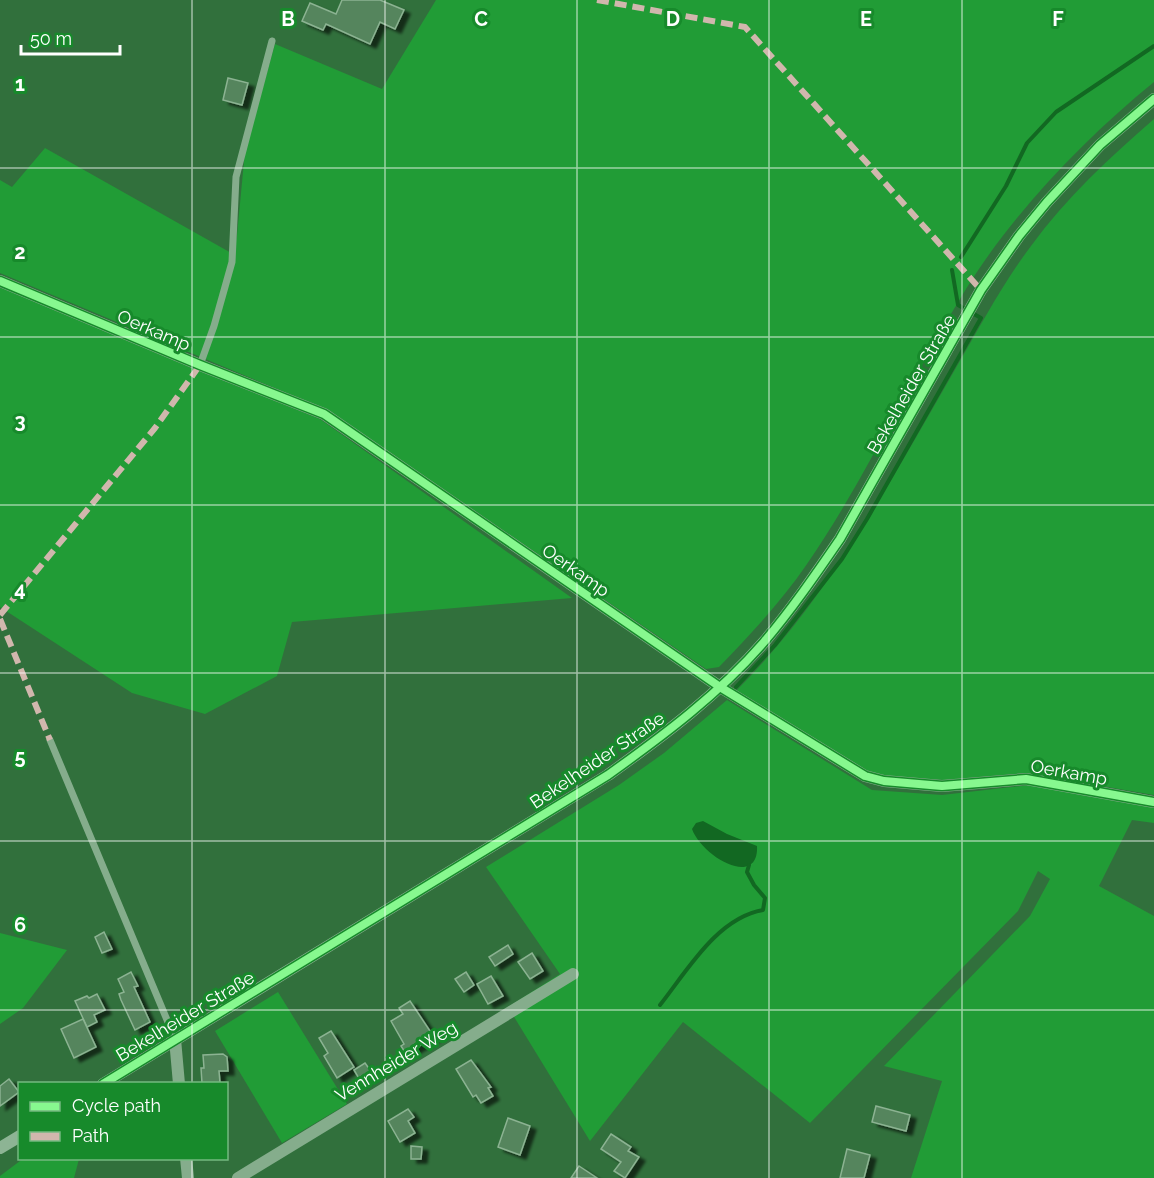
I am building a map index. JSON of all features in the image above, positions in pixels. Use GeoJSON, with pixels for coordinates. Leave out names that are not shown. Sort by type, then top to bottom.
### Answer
{"type":"FeatureCollection","features":[{"type":"Feature","properties":{"kind":"street","name":"Bekelheider Straße"},"geometry":{"type":"LineString","coordinates":[[104,1082],[608,775],[669,731],[720,687],[763,643],[818,572],[840,539],[973,304],[1019,236],[1100,145],[1154,99]]}},
{"type":"Feature","properties":{"kind":"street","name":"Oerkamp"},"geometry":{"type":"LineString","coordinates":[[0,281],[324,414],[720,687],[865,776],[884,781],[942,786],[1026,779],[1154,802]]}},
{"type":"Feature","properties":{"kind":"street","name":"Vennheider Weg"},"geometry":{"type":"LineString","coordinates":[[238,1178],[573,974]]}},
{"type":"Feature","properties":{"kind":"street"},"geometry":{"type":"LineString","coordinates":[[175,1039],[179,1082]]}},
{"type":"Feature","properties":{"kind":"street"},"geometry":{"type":"LineString","coordinates":[[0,1148],[18,1137]]}},
{"type":"Feature","properties":{"kind":"street"},"geometry":{"type":"LineString","coordinates":[[186,1160],[188,1178]]}},
{"type":"Feature","properties":{"kind":"lane"},"geometry":{"type":"LineString","coordinates":[[200,365],[232,262],[236,177],[272,41]]}},
{"type":"Feature","properties":{"kind":"lane"},"geometry":{"type":"LineString","coordinates":[[50,740],[175,1039]]}},
{"type":"Feature","properties":{"kind":"shaded area"},"geometry":{"type":"Polygon","coordinates":[[[436,0],[1154,0],[1154,82],[1102,128],[1051,178],[1005,233],[966,289],[829,531],[776,605],[719,667],[706,669],[327,410],[0,273],[0,180],[12,187],[45,148],[233,254],[245,151],[275,44],[382,89],[436,0]]]}},
{"type":"Feature","properties":{"kind":"shaded area"},"geometry":{"type":"Polygon","coordinates":[[[1154,119],[1154,795],[1026,773],[944,780],[884,776],[867,771],[736,691],[770,655],[830,577],[908,452],[992,304],[1031,246],[1089,179],[1154,119]]]}},
{"type":"Feature","properties":{"kind":"shaded area"},"geometry":{"type":"Polygon","coordinates":[[[0,287],[320,419],[572,598],[292,622],[277,676],[205,714],[132,693],[0,607],[0,287]]]}},
{"type":"Feature","properties":{"kind":"shaded area"},"geometry":{"type":"Polygon","coordinates":[[[727,700],[872,790],[942,795],[1029,785],[1154,807],[1154,823],[1132,820],[1099,886],[1154,916],[1154,1178],[911,1178],[942,1081],[884,1066],[1030,916],[1050,879],[1038,871],[1018,911],[810,1123],[683,1022],[590,1141],[508,1007],[560,974],[486,867],[619,785],[664,753],[727,700]]]}},
{"type":"Feature","properties":{"kind":"shaded area"},"geometry":{"type":"Polygon","coordinates":[[[703,821],[757,846],[755,859],[749,865],[740,867],[717,858],[698,840],[692,829],[696,823],[703,821]]]}},
{"type":"Feature","properties":{"kind":"shaded area"},"geometry":{"type":"Polygon","coordinates":[[[0,933],[67,950],[23,1008],[0,1024],[0,933]]]}},
{"type":"Feature","properties":{"kind":"shaded area"},"geometry":{"type":"Polygon","coordinates":[[[278,992],[347,1104],[282,1143],[215,1031],[278,992]]]}},
{"type":"Feature","properties":{"kind":"shaded area"},"geometry":{"type":"Polygon","coordinates":[[[21,1160],[79,1160],[74,1178],[0,1178],[21,1160]]]}},
{"type":"Feature","properties":{"kind":"building"},"geometry":{"type":"Polygon","coordinates":[[[342,0],[380,0],[404,10],[395,29],[380,22],[370,44],[326,24],[323,30],[302,21],[310,3],[336,14],[342,0]]]}},
{"type":"Feature","properties":{"kind":"building"},"geometry":{"type":"Polygon","coordinates":[[[228,78],[248,83],[242,105],[223,100],[228,78]]]}},
{"type":"Feature","properties":{"kind":"building"},"geometry":{"type":"Polygon","coordinates":[[[104,932],[112,949],[102,953],[95,937],[104,932]]]}},
{"type":"Feature","properties":{"kind":"building"},"geometry":{"type":"Polygon","coordinates":[[[508,945],[513,954],[495,966],[489,957],[508,945]]]}},
{"type":"Feature","properties":{"kind":"building"},"geometry":{"type":"Polygon","coordinates":[[[532,953],[543,971],[530,979],[518,962],[532,953]]]}},
{"type":"Feature","properties":{"kind":"building"},"geometry":{"type":"Polygon","coordinates":[[[131,972],[138,986],[134,987],[150,1022],[135,1030],[119,994],[124,992],[118,979],[131,972]]]}},
{"type":"Feature","properties":{"kind":"building"},"geometry":{"type":"Polygon","coordinates":[[[466,972],[474,985],[464,992],[455,979],[466,972]]]}},
{"type":"Feature","properties":{"kind":"building"},"geometry":{"type":"Polygon","coordinates":[[[491,976],[503,996],[488,1004],[477,984],[491,976]]]}},
{"type":"Feature","properties":{"kind":"building"},"geometry":{"type":"Polygon","coordinates":[[[97,994],[105,1010],[94,1015],[97,1022],[87,1027],[75,1001],[97,994]]]}},
{"type":"Feature","properties":{"kind":"building"},"geometry":{"type":"Polygon","coordinates":[[[410,1001],[434,1037],[406,1054],[401,1046],[404,1044],[391,1021],[403,1014],[399,1008],[410,1001]]]}},
{"type":"Feature","properties":{"kind":"building"},"geometry":{"type":"Polygon","coordinates":[[[83,1019],[96,1047],[74,1058],[61,1029],[83,1019]]]}},
{"type":"Feature","properties":{"kind":"building"},"geometry":{"type":"Polygon","coordinates":[[[331,1031],[354,1067],[337,1078],[324,1056],[328,1053],[319,1038],[331,1031]]]}},
{"type":"Feature","properties":{"kind":"building"},"geometry":{"type":"Polygon","coordinates":[[[223,1054],[227,1057],[228,1071],[219,1071],[220,1082],[202,1082],[203,1055],[223,1054]]]}},
{"type":"Feature","properties":{"kind":"building"},"geometry":{"type":"Polygon","coordinates":[[[471,1060],[491,1087],[488,1088],[493,1096],[481,1103],[476,1095],[473,1097],[456,1069],[471,1060]]]}},
{"type":"Feature","properties":{"kind":"building"},"geometry":{"type":"Polygon","coordinates":[[[365,1063],[373,1074],[361,1082],[354,1070],[365,1063]]]}},
{"type":"Feature","properties":{"kind":"building"},"geometry":{"type":"Polygon","coordinates":[[[9,1079],[18,1093],[0,1106],[0,1086],[9,1079]]]}},
{"type":"Feature","properties":{"kind":"building"},"geometry":{"type":"Polygon","coordinates":[[[876,1106],[910,1115],[906,1131],[872,1122],[876,1106]]]}},
{"type":"Feature","properties":{"kind":"building"},"geometry":{"type":"Polygon","coordinates":[[[408,1109],[414,1117],[408,1121],[415,1133],[400,1142],[388,1121],[408,1109]]]}},
{"type":"Feature","properties":{"kind":"building"},"geometry":{"type":"Polygon","coordinates":[[[508,1118],[530,1126],[520,1155],[498,1147],[508,1118]]]}},
{"type":"Feature","properties":{"kind":"building"},"geometry":{"type":"Polygon","coordinates":[[[611,1134],[631,1147],[628,1151],[639,1157],[625,1178],[614,1171],[621,1162],[601,1149],[611,1134]]]}},
{"type":"Feature","properties":{"kind":"building"},"geometry":{"type":"Polygon","coordinates":[[[411,1146],[422,1147],[421,1159],[411,1159],[411,1146]]]}},
{"type":"Feature","properties":{"kind":"building"},"geometry":{"type":"Polygon","coordinates":[[[847,1149],[870,1155],[864,1178],[840,1178],[847,1149]]]}},
{"type":"Feature","properties":{"kind":"building"},"geometry":{"type":"Polygon","coordinates":[[[579,1166],[597,1178],[571,1178],[579,1166]]]}},
{"type":"Feature","properties":{"kind":"waterway"},"geometry":{"type":"LineString","coordinates":[[961,257],[1006,186],[1027,143],[1056,112],[1154,46]]}},
{"type":"Feature","properties":{"kind":"waterway"},"geometry":{"type":"LineString","coordinates":[[736,687],[775,645],[842,559],[981,318],[958,305],[952,270]]}},
{"type":"Feature","properties":{"kind":"waterway"},"geometry":{"type":"LineString","coordinates":[[660,1005],[692,962],[717,935],[731,923],[763,910],[765,898],[747,872],[749,865]]}},
{"type":"Feature","properties":{"kind":"marked path"},"geometry":{"type":"LineString","coordinates":[[597,0],[745,27],[981,290]]}},
{"type":"Feature","properties":{"kind":"marked path"},"geometry":{"type":"LineString","coordinates":[[0,615],[155,428],[200,365]]}},
{"type":"Feature","properties":{"kind":"marked path"},"geometry":{"type":"LineString","coordinates":[[0,619],[50,740]]}},
{"type":"Feature","properties":{"kind":"cycle path"},"geometry":{"type":"LineString","coordinates":[[106,1082],[608,775],[670,729],[729,679],[774,630],[840,539],[981,290],[1019,236],[1100,145],[1154,99]]}},
{"type":"Feature","properties":{"kind":"cycle path"},"geometry":{"type":"LineString","coordinates":[[0,281],[324,414],[720,687],[865,776],[884,781],[942,786],[1026,779],[1154,802]]}}]}
